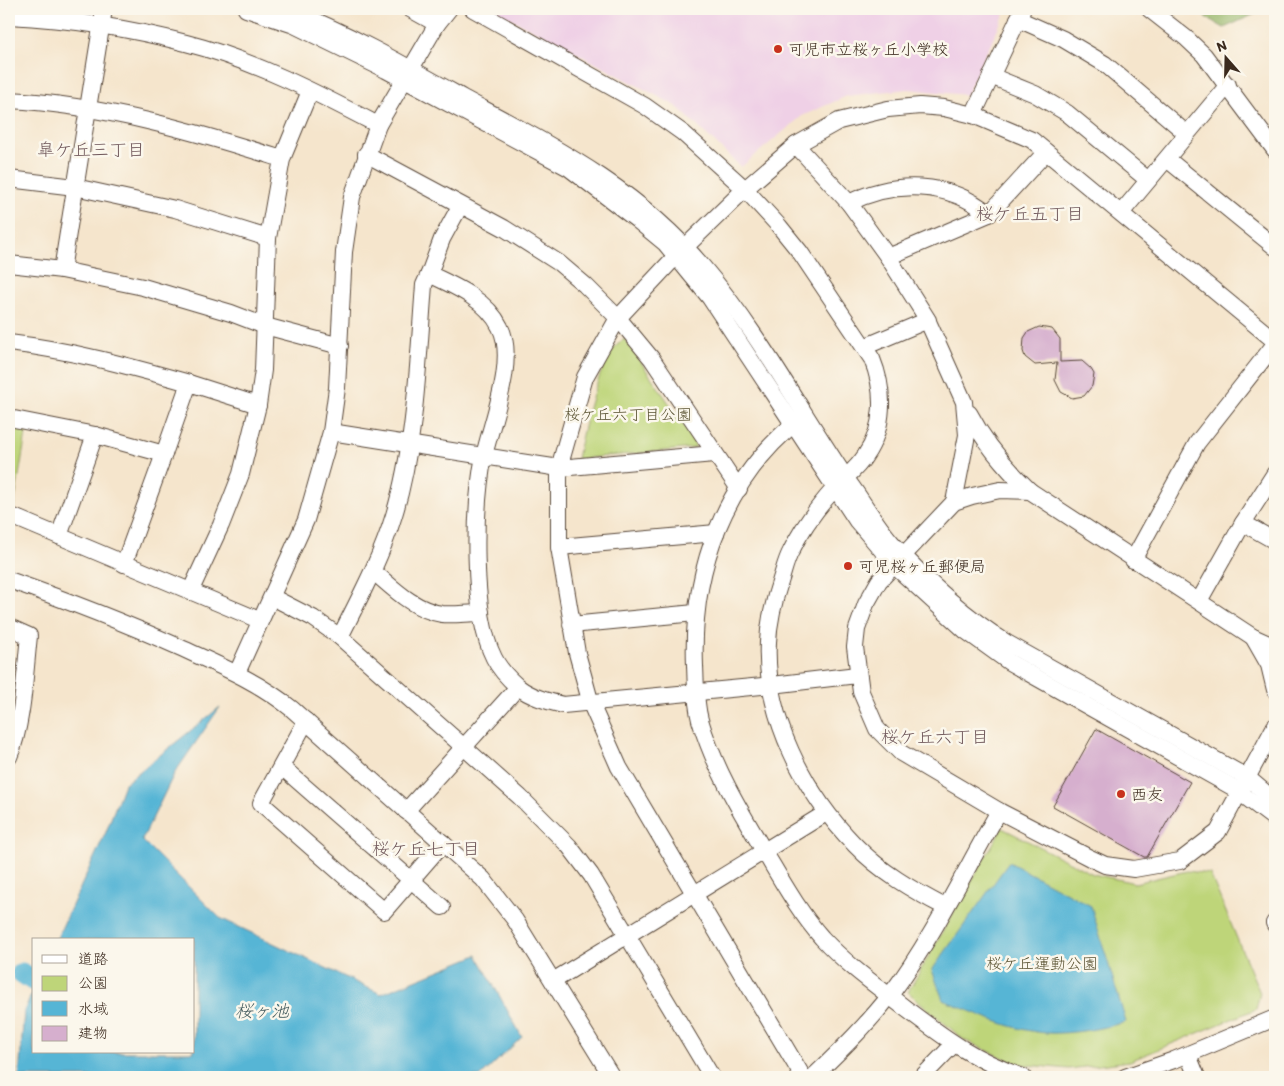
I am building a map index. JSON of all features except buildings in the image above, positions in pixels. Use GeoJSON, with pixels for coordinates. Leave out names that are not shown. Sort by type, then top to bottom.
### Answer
{"type":"FeatureCollection","features":[{"type":"Feature","properties":{"kind":"street"},"geometry":{"type":"LineString","coordinates":[[62,270],[104,9]]}},
{"type":"Feature","properties":{"kind":"street"},"geometry":{"type":"LineString","coordinates":[[246,9],[294,25],[408,75]]}},
{"type":"Feature","properties":{"kind":"street"},"geometry":{"type":"LineString","coordinates":[[287,9],[408,75],[606,178],[633,199],[741,318],[799,419],[841,482],[857,520],[899,560],[982,627],[1244,785],[1275,801]]}},
{"type":"Feature","properties":{"kind":"street"},"geometry":{"type":"LineString","coordinates":[[410,9],[437,24]]}},
{"type":"Feature","properties":{"kind":"street"},"geometry":{"type":"LineString","coordinates":[[237,673],[259,620],[272,597],[306,520],[331,432],[340,346],[344,252],[352,197],[378,125],[437,24],[449,9]]}},
{"type":"Feature","properties":{"kind":"street"},"geometry":{"type":"LineString","coordinates":[[472,9],[645,106],[683,133],[744,190],[800,252],[872,359],[879,376],[882,400],[880,423],[865,457],[810,519],[790,552],[772,606],[768,643],[772,685],[779,716],[794,758],[826,813],[856,847],[900,884],[945,907]]}},
{"type":"Feature","properties":{"kind":"street"},"geometry":{"type":"LineString","coordinates":[[1149,9],[1186,38],[1228,85],[1275,150]]}},
{"type":"Feature","properties":{"kind":"street"},"geometry":{"type":"LineString","coordinates":[[973,115],[1020,14],[1105,64],[1187,134]]}},
{"type":"Feature","properties":{"kind":"street"},"geometry":{"type":"LineString","coordinates":[[9,16],[49,18],[186,43],[263,70],[378,125]]}},
{"type":"Feature","properties":{"kind":"street"},"geometry":{"type":"LineString","coordinates":[[991,76],[1035,94],[1067,113],[1148,180]]}},
{"type":"Feature","properties":{"kind":"street"},"geometry":{"type":"LineString","coordinates":[[1121,213],[1228,85]]}},
{"type":"Feature","properties":{"kind":"street"},"geometry":{"type":"LineString","coordinates":[[190,592],[221,525],[241,474],[258,405],[268,238],[282,159],[310,91]]}},
{"type":"Feature","properties":{"kind":"street"},"geometry":{"type":"LineString","coordinates":[[9,100],[88,108],[163,124],[282,159]]}},
{"type":"Feature","properties":{"kind":"street"},"geometry":{"type":"LineString","coordinates":[[803,1077],[619,767],[591,704],[572,625],[560,547],[560,468],[586,376],[618,318],[744,190],[796,145],[839,121],[888,109],[920,106],[944,108],[973,115],[1032,140],[1275,342],[1197,443],[1133,560]]}},
{"type":"Feature","properties":{"kind":"street"},"geometry":{"type":"LineString","coordinates":[[796,145],[849,203],[888,257],[928,320],[964,404],[978,430],[1013,474],[1030,490],[1133,560],[1253,637],[1275,647]]}},
{"type":"Feature","properties":{"kind":"street"},"geometry":{"type":"LineString","coordinates":[[888,257],[989,214],[1046,152]]}},
{"type":"Feature","properties":{"kind":"street"},"geometry":{"type":"LineString","coordinates":[[366,154],[504,228],[559,263],[618,318],[652,359],[739,489]]}},
{"type":"Feature","properties":{"kind":"street"},"geometry":{"type":"LineString","coordinates":[[1167,159],[1275,247]]}},
{"type":"Feature","properties":{"kind":"street"},"geometry":{"type":"LineString","coordinates":[[9,179],[75,187],[174,209],[268,238]]}},
{"type":"Feature","properties":{"kind":"street"},"geometry":{"type":"LineString","coordinates":[[849,203],[877,192],[916,186],[953,194],[975,202],[989,214]]}},
{"type":"Feature","properties":{"kind":"street"},"geometry":{"type":"LineString","coordinates":[[340,637],[373,571],[394,515],[409,445],[424,286],[442,239],[460,206]]}},
{"type":"Feature","properties":{"kind":"street"},"geometry":{"type":"LineString","coordinates":[[9,264],[62,270],[143,287],[232,313],[264,326],[340,346]]}},
{"type":"Feature","properties":{"kind":"street"},"geometry":{"type":"LineString","coordinates":[[429,274],[484,305],[501,328],[506,346],[507,364],[484,458],[478,516],[477,561],[481,613],[493,656],[518,687],[533,696],[563,705],[591,704],[857,675]]}},
{"type":"Feature","properties":{"kind":"street"},"geometry":{"type":"LineString","coordinates":[[864,346],[928,320]]}},
{"type":"Feature","properties":{"kind":"street"},"geometry":{"type":"LineString","coordinates":[[9,343],[48,348],[117,362],[258,405]]}},
{"type":"Feature","properties":{"kind":"street"},"geometry":{"type":"LineString","coordinates":[[124,564],[189,383]]}},
{"type":"Feature","properties":{"kind":"street"},"geometry":{"type":"LineString","coordinates":[[954,502],[967,435],[964,404]]}},
{"type":"Feature","properties":{"kind":"street"},"geometry":{"type":"LineString","coordinates":[[9,418],[95,435],[164,454]]}},
{"type":"Feature","properties":{"kind":"street"},"geometry":{"type":"LineString","coordinates":[[799,419],[764,450],[725,512],[705,562],[695,613],[696,693],[700,718],[720,773],[789,895],[821,936],[845,961],[953,1045],[995,1068],[1023,1077]]}},
{"type":"Feature","properties":{"kind":"street"},"geometry":{"type":"LineString","coordinates":[[331,432],[484,458],[560,468],[714,454]]}},
{"type":"Feature","properties":{"kind":"street"},"geometry":{"type":"LineString","coordinates":[[59,536],[95,435]]}},
{"type":"Feature","properties":{"kind":"street"},"geometry":{"type":"LineString","coordinates":[[1199,601],[1243,523],[1275,473]]}},
{"type":"Feature","properties":{"kind":"street"},"geometry":{"type":"LineString","coordinates":[[1030,490],[1000,490],[954,502],[879,581],[866,604],[857,629],[857,675],[866,706],[877,729],[901,753],[999,811],[1105,866],[1134,869],[1180,861],[1201,847],[1218,832],[1275,726]]}},
{"type":"Feature","properties":{"kind":"street"},"geometry":{"type":"LineString","coordinates":[[9,515],[259,620]]}},
{"type":"Feature","properties":{"kind":"street"},"geometry":{"type":"LineString","coordinates":[[1243,523],[1275,541]]}},
{"type":"Feature","properties":{"kind":"street"},"geometry":{"type":"LineString","coordinates":[[560,547],[716,533]]}},
{"type":"Feature","properties":{"kind":"street"},"geometry":{"type":"LineString","coordinates":[[373,571],[409,601],[433,612],[444,614],[481,613]]}},
{"type":"Feature","properties":{"kind":"street"},"geometry":{"type":"LineString","coordinates":[[9,580],[142,631],[237,673],[266,688],[306,721],[483,880],[515,920],[612,1077]]}},
{"type":"Feature","properties":{"kind":"street"},"geometry":{"type":"LineString","coordinates":[[272,597],[313,618],[340,637],[540,816],[569,846],[591,875],[712,1077]]}},
{"type":"Feature","properties":{"kind":"street"},"geometry":{"type":"LineString","coordinates":[[572,625],[695,613]]}},
{"type":"Feature","properties":{"kind":"street"},"geometry":{"type":"LineString","coordinates":[[9,627],[29,636],[15,702],[13,748],[9,757]]}},
{"type":"Feature","properties":{"kind":"street"},"geometry":{"type":"LineString","coordinates":[[1253,637],[1270,665],[1275,690]]}},
{"type":"Feature","properties":{"kind":"street"},"geometry":{"type":"LineString","coordinates":[[406,811],[518,687]]}},
{"type":"Feature","properties":{"kind":"street"},"geometry":{"type":"LineString","coordinates":[[306,721],[261,803],[384,911],[443,843]]}},
{"type":"Feature","properties":{"kind":"street"},"geometry":{"type":"LineString","coordinates":[[282,767],[442,907]]}},
{"type":"Feature","properties":{"kind":"street"},"geometry":{"type":"LineString","coordinates":[[1244,785],[1275,819]]}},
{"type":"Feature","properties":{"kind":"street"},"geometry":{"type":"LineString","coordinates":[[813,1077],[844,1047],[890,996],[917,958],[999,811]]}},
{"type":"Feature","properties":{"kind":"street"},"geometry":{"type":"LineString","coordinates":[[553,981],[826,813]]}},
{"type":"Feature","properties":{"kind":"street"},"geometry":{"type":"LineString","coordinates":[[1125,1077],[1188,1055],[1275,1018]]}},
{"type":"Feature","properties":{"kind":"street"},"geometry":{"type":"LineString","coordinates":[[922,1077],[953,1045]]}},
{"type":"Feature","properties":{"kind":"street"},"geometry":{"type":"LineString","coordinates":[[1188,1055],[1197,1077]]}},
{"type":"Feature","properties":{"kind":"shaded area","name":"可児市立桜ヶ丘小学校"},"geometry":{"type":"Polygon","coordinates":[[[493,9],[1007,9],[966,95],[908,89],[847,96],[802,116],[741,167],[676,106],[493,9]]]}},
{"type":"Feature","properties":{"kind":"green space"},"geometry":{"type":"Polygon","coordinates":[[[1192,9],[1266,9],[1224,28],[1192,9]]]}},
{"type":"Feature","properties":{"kind":"green space","name":"桜ケ丘六丁目公園"},"geometry":{"type":"Polygon","coordinates":[[[625,339],[695,441],[695,448],[577,459],[583,430],[600,375],[616,346],[625,339]]]}},
{"type":"Feature","properties":{"kind":"green space"},"geometry":{"type":"Polygon","coordinates":[[[9,426],[27,428],[13,511],[9,510],[9,426]]]}},
{"type":"Feature","properties":{"kind":"green space","name":"桜ケ丘運動公園"},"geometry":{"type":"Polygon","coordinates":[[[1002,828],[1093,874],[1135,883],[1187,871],[1210,874],[1260,993],[1256,1009],[1130,1061],[1069,1069],[1017,1064],[964,1040],[908,992],[1002,828]]]}},
{"type":"Feature","properties":{"kind":"water","name":"桜ヶ池"},"geometry":{"type":"Polygon","coordinates":[[[220,707],[174,774],[142,840],[220,918],[381,994],[477,955],[522,1037],[480,1077],[19,1077],[24,1011],[32,993],[32,1054],[195,1054],[195,938],[57,938],[106,832],[124,784],[220,707]]]}},
{"type":"Feature","properties":{"kind":"water"},"geometry":{"type":"Polygon","coordinates":[[[1009,862],[1091,906],[1126,1022],[1066,1033],[1046,1033],[1006,1025],[943,1000],[932,970],[1009,862]]]}},
{"type":"Feature","properties":{"kind":"waterway"},"geometry":{"type":"LineString","coordinates":[[9,972],[22,973]]}},
{"type":"Feature","properties":{"kind":"waterway","name":"桜ヶ池"},"geometry":{"type":"LineString","coordinates":[[22,973],[32,980]]}},
{"type":"Feature","properties":{"kind":"place","name":"可児市立桜ヶ丘小学校"},"geometry":{"type":"Point","coordinates":[778,49]}},
{"type":"Feature","properties":{"kind":"place","name":"可児桜ヶ丘郵便局"},"geometry":{"type":"Point","coordinates":[848,566]}},
{"type":"Feature","properties":{"kind":"place","name":"西友"},"geometry":{"type":"Point","coordinates":[1121,794]}},
{"type":"Feature","properties":{"kind":"district","name":"皐ケ丘三丁目"},"geometry":{"type":"Point","coordinates":[91,150]}},
{"type":"Feature","properties":{"kind":"district","name":"桜ケ丘五丁目"},"geometry":{"type":"Point","coordinates":[1030,214]}},
{"type":"Feature","properties":{"kind":"district","name":"桜ケ丘六丁目"},"geometry":{"type":"Point","coordinates":[935,737]}},
{"type":"Feature","properties":{"kind":"district","name":"桜ケ丘七丁目"},"geometry":{"type":"Point","coordinates":[426,849]}}]}
